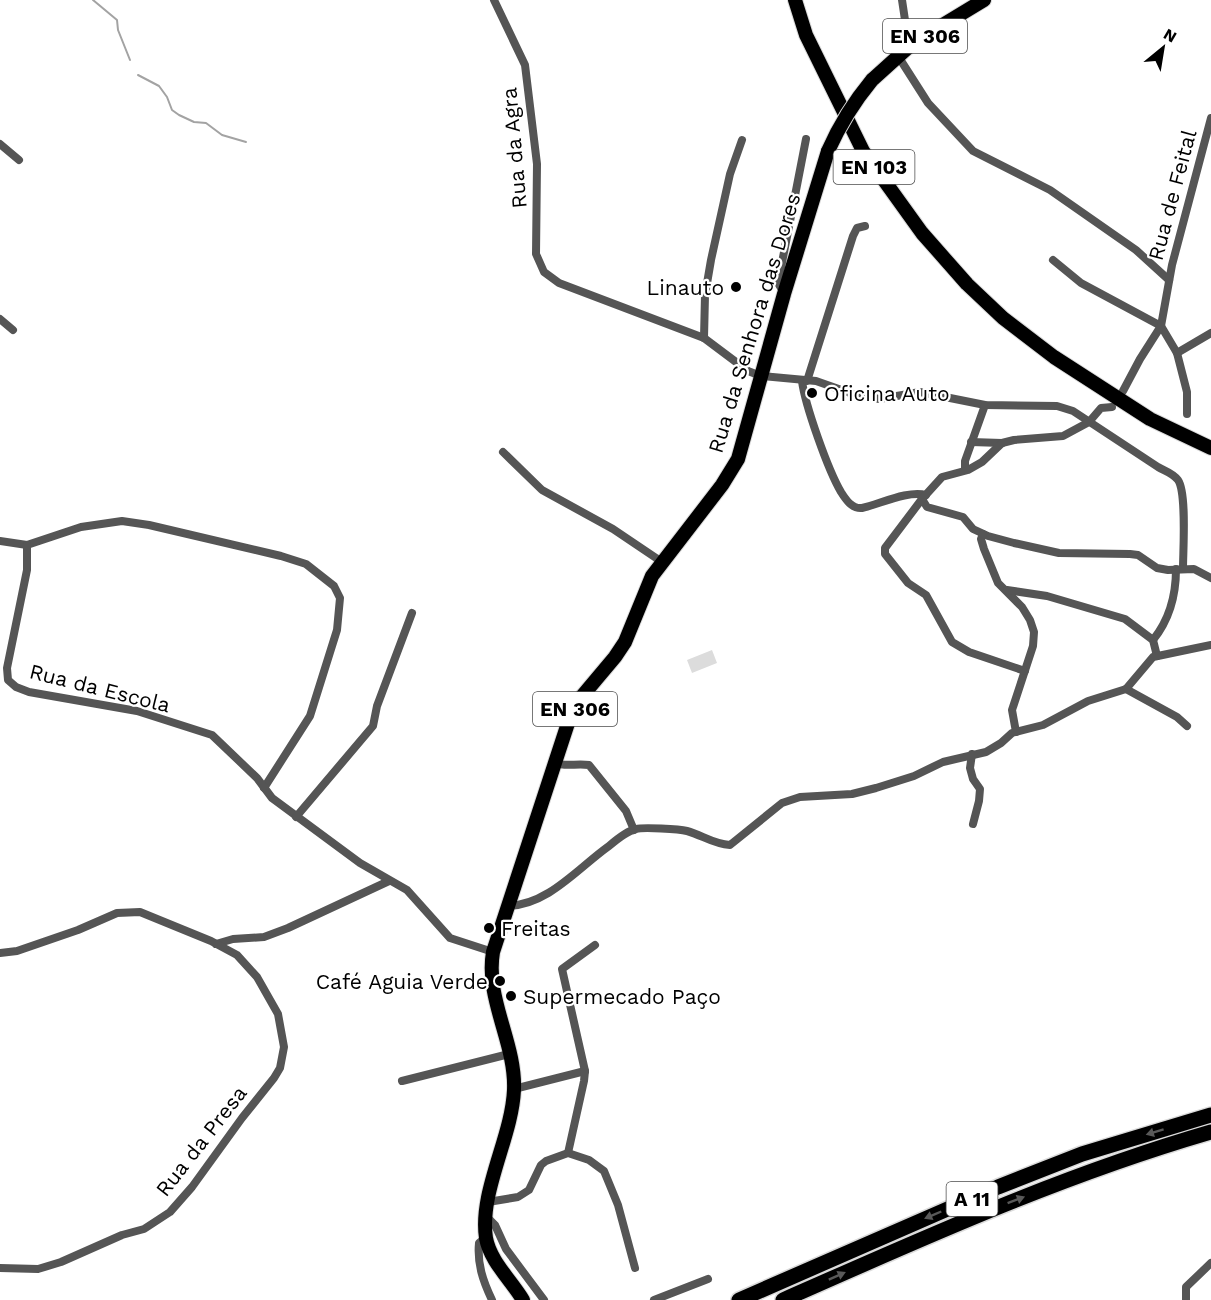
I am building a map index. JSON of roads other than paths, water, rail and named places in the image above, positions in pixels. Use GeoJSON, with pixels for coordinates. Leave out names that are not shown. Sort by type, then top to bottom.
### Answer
{"type":"FeatureCollection","features":[{"type":"Feature","properties":{"kind":"highway","name":"A 11"},"geometry":{"type":"LineString","coordinates":[[739,1300],[987,1192],[1082,1154],[1211,1115]]}},
{"type":"Feature","properties":{"kind":"highway","name":"A 11"},"geometry":{"type":"LineString","coordinates":[[783,1300],[959,1222],[1104,1166],[1211,1132]]}},
{"type":"Feature","properties":{"kind":"main road","name":"EN 103"},"geometry":{"type":"LineString","coordinates":[[795,0],[806,35],[863,152],[922,233],[967,284],[1003,318],[1100,388],[1149,419],[1211,448]]}},
{"type":"Feature","properties":{"kind":"main road","name":"Rua da Senhora das Dores"},"geometry":{"type":"LineString","coordinates":[[523,1300],[496,1261],[486,1237],[487,1209],[512,1110],[514,1089],[509,1054],[491,980],[493,951],[570,717],[579,701],[625,642],[646,587],[662,562],[722,485],[738,459],[770,352],[784,294],[828,151],[840,124],[855,100],[872,80],[898,56],[917,41],[984,0]]}},
{"type":"Feature","properties":{"kind":"main road","name":"EN 103"},"geometry":{"type":"LineString","coordinates":[[1100,388],[1152,415],[1211,439]]}},
{"type":"Feature","properties":{"kind":"street","name":"Rua da Agra"},"geometry":{"type":"LineString","coordinates":[[494,0],[525,65],[537,164],[536,254],[544,272],[559,283],[704,338],[748,371],[761,376]]}},
{"type":"Feature","properties":{"kind":"street"},"geometry":{"type":"LineString","coordinates":[[902,0],[905,20],[917,41]]}},
{"type":"Feature","properties":{"kind":"street"},"geometry":{"type":"LineString","coordinates":[[898,56],[928,103],[973,151],[1050,190],[1136,250],[1168,280]]}},
{"type":"Feature","properties":{"kind":"street","name":"Rua de Feital"},"geometry":{"type":"LineString","coordinates":[[1161,327],[1168,280],[1211,118]]}},
{"type":"Feature","properties":{"kind":"street"},"geometry":{"type":"LineString","coordinates":[[784,294],[778,283],[806,139]]}},
{"type":"Feature","properties":{"kind":"street"},"geometry":{"type":"LineString","coordinates":[[704,338],[705,295],[713,249],[730,174],[742,140]]}},
{"type":"Feature","properties":{"kind":"street"},"geometry":{"type":"LineString","coordinates":[[0,144],[19,160]]}},
{"type":"Feature","properties":{"kind":"street"},"geometry":{"type":"LineString","coordinates":[[865,226],[857,228],[853,236],[805,381],[804,395],[841,491],[851,505],[857,509],[917,492],[924,497],[927,507],[963,517],[973,529],[983,534],[1059,553],[1138,555],[1157,568],[1194,569],[1211,578]]}},
{"type":"Feature","properties":{"kind":"street"},"geometry":{"type":"LineString","coordinates":[[1053,260],[1081,283],[1161,327],[1177,353],[1187,392],[1187,414]]}},
{"type":"Feature","properties":{"kind":"street"},"geometry":{"type":"LineString","coordinates":[[0,319],[13,330]]}},
{"type":"Feature","properties":{"kind":"street"},"geometry":{"type":"LineString","coordinates":[[1123,391],[1161,327]]}},
{"type":"Feature","properties":{"kind":"street"},"geometry":{"type":"LineString","coordinates":[[1177,353],[1211,333]]}},
{"type":"Feature","properties":{"kind":"street"},"geometry":{"type":"LineString","coordinates":[[761,376],[816,381],[853,394],[879,399],[920,392],[985,405],[1058,406],[1073,411],[1173,474],[1182,490],[1180,569],[1174,600],[1161,630],[1153,640]]}},
{"type":"Feature","properties":{"kind":"street"},"geometry":{"type":"LineString","coordinates":[[965,470],[965,461],[985,405]]}},
{"type":"Feature","properties":{"kind":"street"},"geometry":{"type":"LineString","coordinates":[[971,442],[1002,443],[1063,436],[1089,422],[1101,408],[1112,407]]}},
{"type":"Feature","properties":{"kind":"street"},"geometry":{"type":"LineString","coordinates":[[1002,443],[982,462],[942,477],[885,548],[885,554],[908,583],[926,595],[952,642],[969,652],[1025,671]]}},
{"type":"Feature","properties":{"kind":"street"},"geometry":{"type":"LineString","coordinates":[[503,452],[542,490],[613,529],[662,562]]}},
{"type":"Feature","properties":{"kind":"street"},"geometry":{"type":"LineString","coordinates":[[0,541],[27,545],[81,527],[122,521],[160,527],[281,556],[306,564],[334,585],[339,598],[337,630],[310,716],[264,788]]}},
{"type":"Feature","properties":{"kind":"street"},"geometry":{"type":"LineString","coordinates":[[983,534],[981,539],[984,549],[998,583],[1022,607],[1034,632],[1033,646],[1012,710],[1016,732]]}},
{"type":"Feature","properties":{"kind":"street","name":"Rua da Escola"},"geometry":{"type":"LineString","coordinates":[[27,545],[27,570],[7,668],[8,680],[16,687],[29,692],[137,711],[212,735],[232,752],[272,798],[360,863],[407,890],[450,938],[493,951]]}},
{"type":"Feature","properties":{"kind":"street"},"geometry":{"type":"LineString","coordinates":[[1007,590],[1039,594],[1116,615],[1135,625],[1153,640],[1157,656]]}},
{"type":"Feature","properties":{"kind":"street"},"geometry":{"type":"LineString","coordinates":[[296,817],[373,726],[377,706],[412,613]]}},
{"type":"Feature","properties":{"kind":"street"},"geometry":{"type":"LineString","coordinates":[[508,906],[522,906],[537,900],[618,838],[637,828],[687,831],[718,844],[730,845],[782,803],[800,797],[852,794],[876,788],[914,776],[943,762],[986,752],[1016,732],[1043,725],[1088,701],[1126,689],[1152,657],[1211,645]]}},
{"type":"Feature","properties":{"kind":"street"},"geometry":{"type":"LineString","coordinates":[[1126,689],[1177,717],[1187,726]]}},
{"type":"Feature","properties":{"kind":"street"},"geometry":{"type":"LineString","coordinates":[[972,754],[970,768],[973,779],[980,789],[973,824]]}},
{"type":"Feature","properties":{"kind":"street"},"geometry":{"type":"LineString","coordinates":[[555,763],[563,766],[589,765],[626,811],[634,830]]}},
{"type":"Feature","properties":{"kind":"street"},"geometry":{"type":"LineString","coordinates":[[216,944],[233,939],[264,937],[389,880]]}},
{"type":"Feature","properties":{"kind":"street","name":"Rua da Presa"},"geometry":{"type":"LineString","coordinates":[[0,953],[17,951],[117,914],[140,912],[237,955],[257,977],[278,1014],[284,1047],[280,1068],[274,1078],[192,1188],[170,1212],[144,1229],[122,1235],[61,1262],[38,1269],[0,1269]]}},
{"type":"Feature","properties":{"kind":"street"},"geometry":{"type":"LineString","coordinates":[[568,1153],[585,1071],[562,969],[595,945]]}},
{"type":"Feature","properties":{"kind":"street"},"geometry":{"type":"LineString","coordinates":[[402,1081],[509,1054]]}},
{"type":"Feature","properties":{"kind":"street"},"geometry":{"type":"LineString","coordinates":[[514,1089],[585,1071]]}},
{"type":"Feature","properties":{"kind":"street"},"geometry":{"type":"LineString","coordinates":[[544,1300],[506,1249],[487,1209],[518,1197],[529,1190],[541,1165],[568,1153],[589,1160],[604,1171],[618,1205],[634,1268]]}},
{"type":"Feature","properties":{"kind":"street"},"geometry":{"type":"LineString","coordinates":[[486,1237],[479,1243],[477,1256],[481,1276],[492,1300]]}},
{"type":"Feature","properties":{"kind":"street"},"geometry":{"type":"LineString","coordinates":[[1186,1300],[1186,1287],[1211,1263]]}},
{"type":"Feature","properties":{"kind":"street"},"geometry":{"type":"LineString","coordinates":[[654,1300],[708,1279]]}},
{"type":"Feature","properties":{"kind":"waterway"},"geometry":{"type":"LineString","coordinates":[[93,0],[117,20],[118,30],[130,60]]}},
{"type":"Feature","properties":{"kind":"waterway"},"geometry":{"type":"LineString","coordinates":[[138,75],[159,86],[172,110],[179,115],[194,122],[206,123],[222,135],[246,142]]}},
{"type":"Feature","properties":{"kind":"place","name":"Linauto"},"geometry":{"type":"Point","coordinates":[736,287]}},
{"type":"Feature","properties":{"kind":"place","name":"Oficina Auto"},"geometry":{"type":"Point","coordinates":[812,393]}},
{"type":"Feature","properties":{"kind":"place","name":"Freitas"},"geometry":{"type":"Point","coordinates":[489,928]}},
{"type":"Feature","properties":{"kind":"place","name":"Café Aguia Verde"},"geometry":{"type":"Point","coordinates":[500,981]}},
{"type":"Feature","properties":{"kind":"place","name":"Supermecado Paço"},"geometry":{"type":"Point","coordinates":[511,996]}}]}
